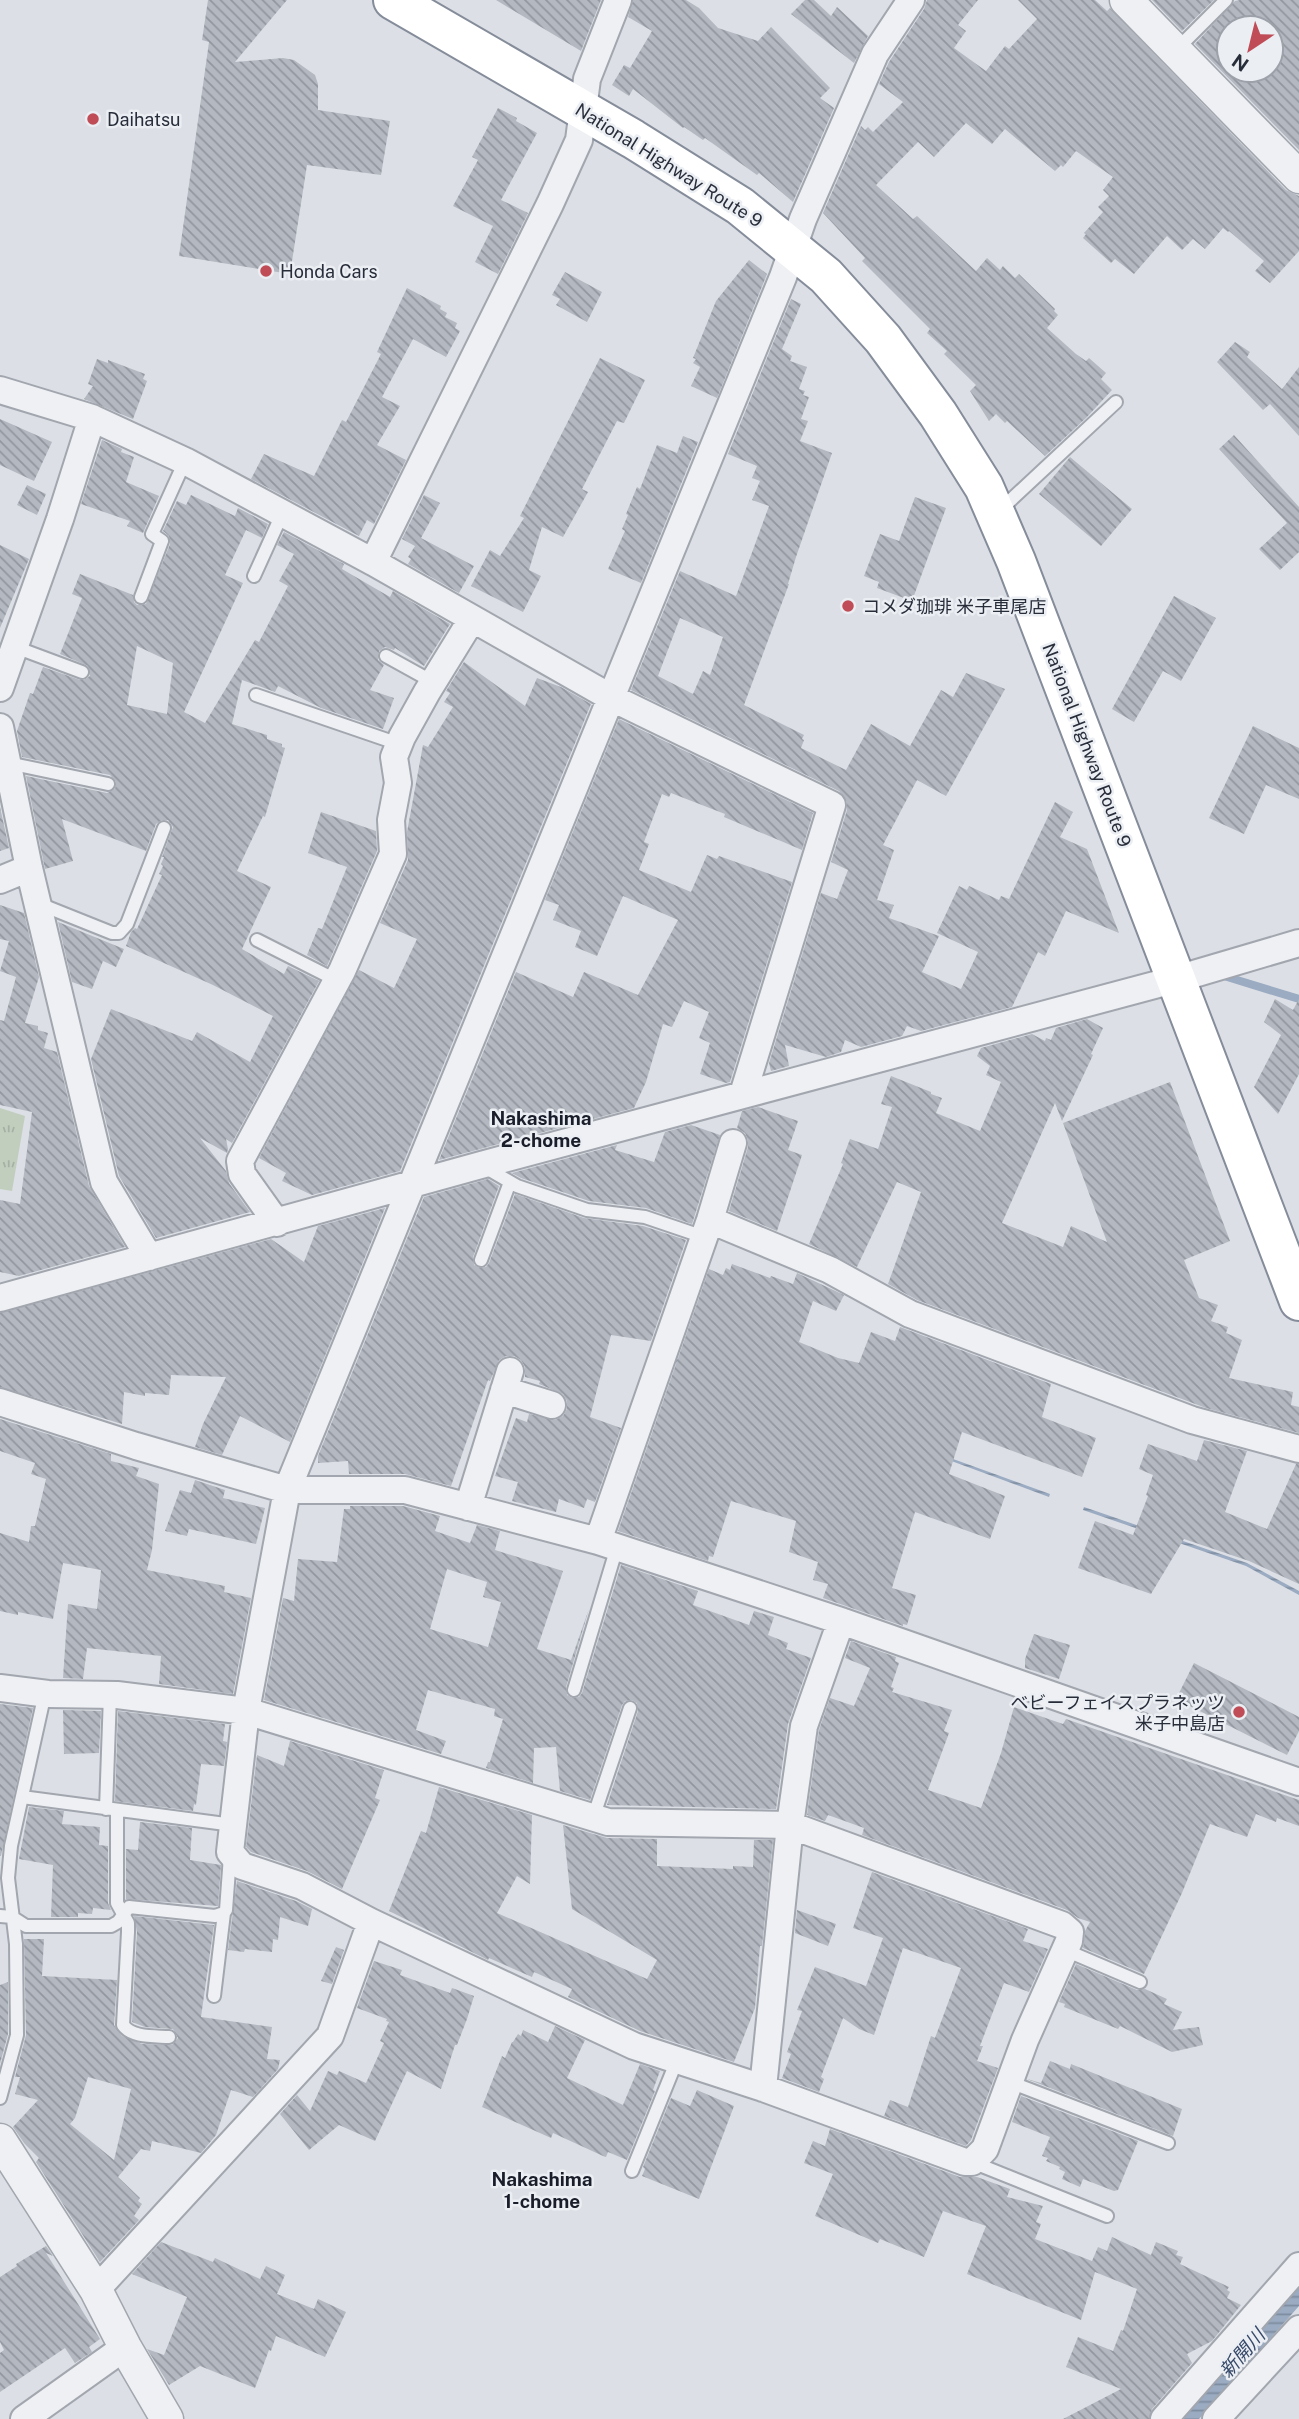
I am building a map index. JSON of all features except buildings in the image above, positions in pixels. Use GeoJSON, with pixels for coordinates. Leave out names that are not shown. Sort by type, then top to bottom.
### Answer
{"type":"FeatureCollection","features":[{"type":"Feature","properties":{"kind":"highway","name":"National Highway Route 9"},"geometry":{"type":"LineString","coordinates":[[393,0],[740,206],[826,276],[883,339],[938,414],[984,487],[996,513],[1299,1301]]}},
{"type":"Feature","properties":{"kind":"street"},"geometry":{"type":"LineString","coordinates":[[373,562],[579,141],[587,79],[618,0]]}},
{"type":"Feature","properties":{"kind":"street"},"geometry":{"type":"LineString","coordinates":[[0,1688],[45,1693],[110,1695],[246,1712],[608,1822],[790,1825],[1062,1925],[1070,1932],[1065,1950],[1025,2040],[985,2149],[972,2162],[965,2162],[763,2088],[634,2046],[371,1922],[302,1886],[242,1866],[230,1852],[246,1712],[287,1490],[794,248],[803,219],[875,54],[911,0]]}},
{"type":"Feature","properties":{"kind":"street"},"geometry":{"type":"LineString","coordinates":[[1126,0],[1296,168]]}},
{"type":"Feature","properties":{"kind":"street"},"geometry":{"type":"LineString","coordinates":[[0,390],[92,418],[185,461],[283,512],[610,697],[832,805],[743,1094]]}},
{"type":"Feature","properties":{"kind":"street"},"geometry":{"type":"LineString","coordinates":[[0,688],[60,519],[92,418]]}},
{"type":"Feature","properties":{"kind":"street"},"geometry":{"type":"LineString","coordinates":[[277,1223],[242,1174],[240,1161],[337,980],[393,854],[391,820],[398,783],[394,757],[433,682],[472,619]]}},
{"type":"Feature","properties":{"kind":"street"},"geometry":{"type":"LineString","coordinates":[[0,730],[37,903],[104,1182],[149,1257]]}},
{"type":"Feature","properties":{"kind":"street"},"geometry":{"type":"LineString","coordinates":[[0,880],[29,868]]}},
{"type":"Feature","properties":{"kind":"street"},"geometry":{"type":"LineString","coordinates":[[0,1298],[481,1165],[1177,979],[1299,943]]}},
{"type":"Feature","properties":{"kind":"street"},"geometry":{"type":"LineString","coordinates":[[608,1544],[733,1143]]}},
{"type":"Feature","properties":{"kind":"street"},"geometry":{"type":"LineString","coordinates":[[707,1229],[830,1270],[910,1314],[1192,1420],[1299,1449]]}},
{"type":"Feature","properties":{"kind":"street"},"geometry":{"type":"LineString","coordinates":[[468,1507],[507,1381],[552,1405]]}},
{"type":"Feature","properties":{"kind":"street"},"geometry":{"type":"LineString","coordinates":[[0,1402],[135,1446],[287,1490],[405,1490],[608,1544],[841,1621],[1299,1782]]}},
{"type":"Feature","properties":{"kind":"street"},"geometry":{"type":"LineString","coordinates":[[763,2088],[790,1825],[804,1726],[841,1621]]}},
{"type":"Feature","properties":{"kind":"street"},"geometry":{"type":"LineString","coordinates":[[96,2290],[330,2036],[371,1922]]}},
{"type":"Feature","properties":{"kind":"street"},"geometry":{"type":"LineString","coordinates":[[0,2140],[96,2290],[167,2419]]}},
{"type":"Feature","properties":{"kind":"street"},"geometry":{"type":"LineString","coordinates":[[1164,2419],[1299,2266]]}},
{"type":"Feature","properties":{"kind":"street"},"geometry":{"type":"LineString","coordinates":[[1216,2419],[1299,2329]]}},
{"type":"Feature","properties":{"kind":"street"},"geometry":{"type":"LineString","coordinates":[[24,2419],[125,2347]]}},
{"type":"Feature","properties":{"kind":"lane"},"geometry":{"type":"LineString","coordinates":[[1175,51],[1226,0]]}},
{"type":"Feature","properties":{"kind":"lane"},"geometry":{"type":"LineString","coordinates":[[996,513],[1116,401]]}},
{"type":"Feature","properties":{"kind":"lane"},"geometry":{"type":"LineString","coordinates":[[142,597],[162,541],[152,534],[185,461]]}},
{"type":"Feature","properties":{"kind":"lane"},"geometry":{"type":"LineString","coordinates":[[254,576],[283,512]]}},
{"type":"Feature","properties":{"kind":"lane"},"geometry":{"type":"LineString","coordinates":[[15,647],[82,672]]}},
{"type":"Feature","properties":{"kind":"lane"},"geometry":{"type":"LineString","coordinates":[[386,656],[433,682]]}},
{"type":"Feature","properties":{"kind":"lane"},"geometry":{"type":"LineString","coordinates":[[256,695],[399,744]]}},
{"type":"Feature","properties":{"kind":"lane"},"geometry":{"type":"LineString","coordinates":[[8,763],[108,784]]}},
{"type":"Feature","properties":{"kind":"lane"},"geometry":{"type":"LineString","coordinates":[[37,903],[112,933],[119,933],[127,924],[164,828]]}},
{"type":"Feature","properties":{"kind":"lane"},"geometry":{"type":"LineString","coordinates":[[257,940],[337,980]]}},
{"type":"Feature","properties":{"kind":"lane"},"geometry":{"type":"LineString","coordinates":[[481,1165],[510,1182],[587,1210],[645,1217],[707,1229]]}},
{"type":"Feature","properties":{"kind":"lane"},"geometry":{"type":"LineString","coordinates":[[481,1260],[510,1182]]}},
{"type":"Feature","properties":{"kind":"lane"},"geometry":{"type":"LineString","coordinates":[[574,1690],[608,1544]]}},
{"type":"Feature","properties":{"kind":"lane"},"geometry":{"type":"LineString","coordinates":[[0,2098],[16,2035],[16,1944],[6,1917],[11,1846],[45,1693]]}},
{"type":"Feature","properties":{"kind":"lane"},"geometry":{"type":"LineString","coordinates":[[110,1695],[111,1809],[117,1903],[124,1915],[128,1932],[123,2025],[134,2034],[169,2037]]}},
{"type":"Feature","properties":{"kind":"lane"},"geometry":{"type":"LineString","coordinates":[[593,1818],[630,1708]]}},
{"type":"Feature","properties":{"kind":"lane"},"geometry":{"type":"LineString","coordinates":[[22,1797],[233,1825]]}},
{"type":"Feature","properties":{"kind":"lane"},"geometry":{"type":"LineString","coordinates":[[214,1996],[226,1910],[230,1852]]}},
{"type":"Feature","properties":{"kind":"lane"},"geometry":{"type":"LineString","coordinates":[[6,1917],[26,1926],[110,1926],[118,1922],[129,1907],[215,1916],[224,1913]]}},
{"type":"Feature","properties":{"kind":"lane"},"geometry":{"type":"LineString","coordinates":[[1065,1950],[1140,1982]]}},
{"type":"Feature","properties":{"kind":"lane"},"geometry":{"type":"LineString","coordinates":[[632,2171],[677,2060]]}},
{"type":"Feature","properties":{"kind":"lane"},"geometry":{"type":"LineString","coordinates":[[1010,2082],[1168,2143]]}},
{"type":"Feature","properties":{"kind":"lane"},"geometry":{"type":"LineString","coordinates":[[972,2162],[1107,2216]]}},
{"type":"Feature","properties":{"kind":"green space"},"geometry":{"type":"Polygon","coordinates":[[[0,1108],[25,1116],[12,1191],[0,1189],[0,1108]]]}},
{"type":"Feature","properties":{"kind":"water"},"geometry":{"type":"Polygon","coordinates":[[[674,1358],[1050,1494],[1049,1497],[672,1361],[674,1358]]]}},
{"type":"Feature","properties":{"kind":"water"},"geometry":{"type":"Polygon","coordinates":[[[1084,1507],[1247,1563],[1299,1591],[1299,1595],[1246,1566],[1083,1510],[1084,1507]]]}},
{"type":"Feature","properties":{"kind":"water","name":"新開川"},"geometry":{"type":"Polygon","coordinates":[[[1299,2277],[1299,2306],[1199,2419],[1175,2419],[1299,2277]]]}},
{"type":"Feature","properties":{"kind":"waterway"},"geometry":{"type":"LineString","coordinates":[[1224,976],[1299,999]]}},
{"type":"Feature","properties":{"kind":"place","name":"Daihatsu"},"geometry":{"type":"Point","coordinates":[93,119]}},
{"type":"Feature","properties":{"kind":"place","name":"Honda Cars"},"geometry":{"type":"Point","coordinates":[266,271]}},
{"type":"Feature","properties":{"kind":"place","name":"コメダ珈琲 米子車尾店"},"geometry":{"type":"Point","coordinates":[848,606]}},
{"type":"Feature","properties":{"kind":"place","name":"ベビーフェイスプラネッツ 米子中島店"},"geometry":{"type":"Point","coordinates":[1239,1712]}},
{"type":"Feature","properties":{"kind":"district","name":"Nakashima 2-chome"},"geometry":{"type":"Point","coordinates":[541,1129]}},
{"type":"Feature","properties":{"kind":"district","name":"Nakashima 1-chome"},"geometry":{"type":"Point","coordinates":[542,2190]}}]}
